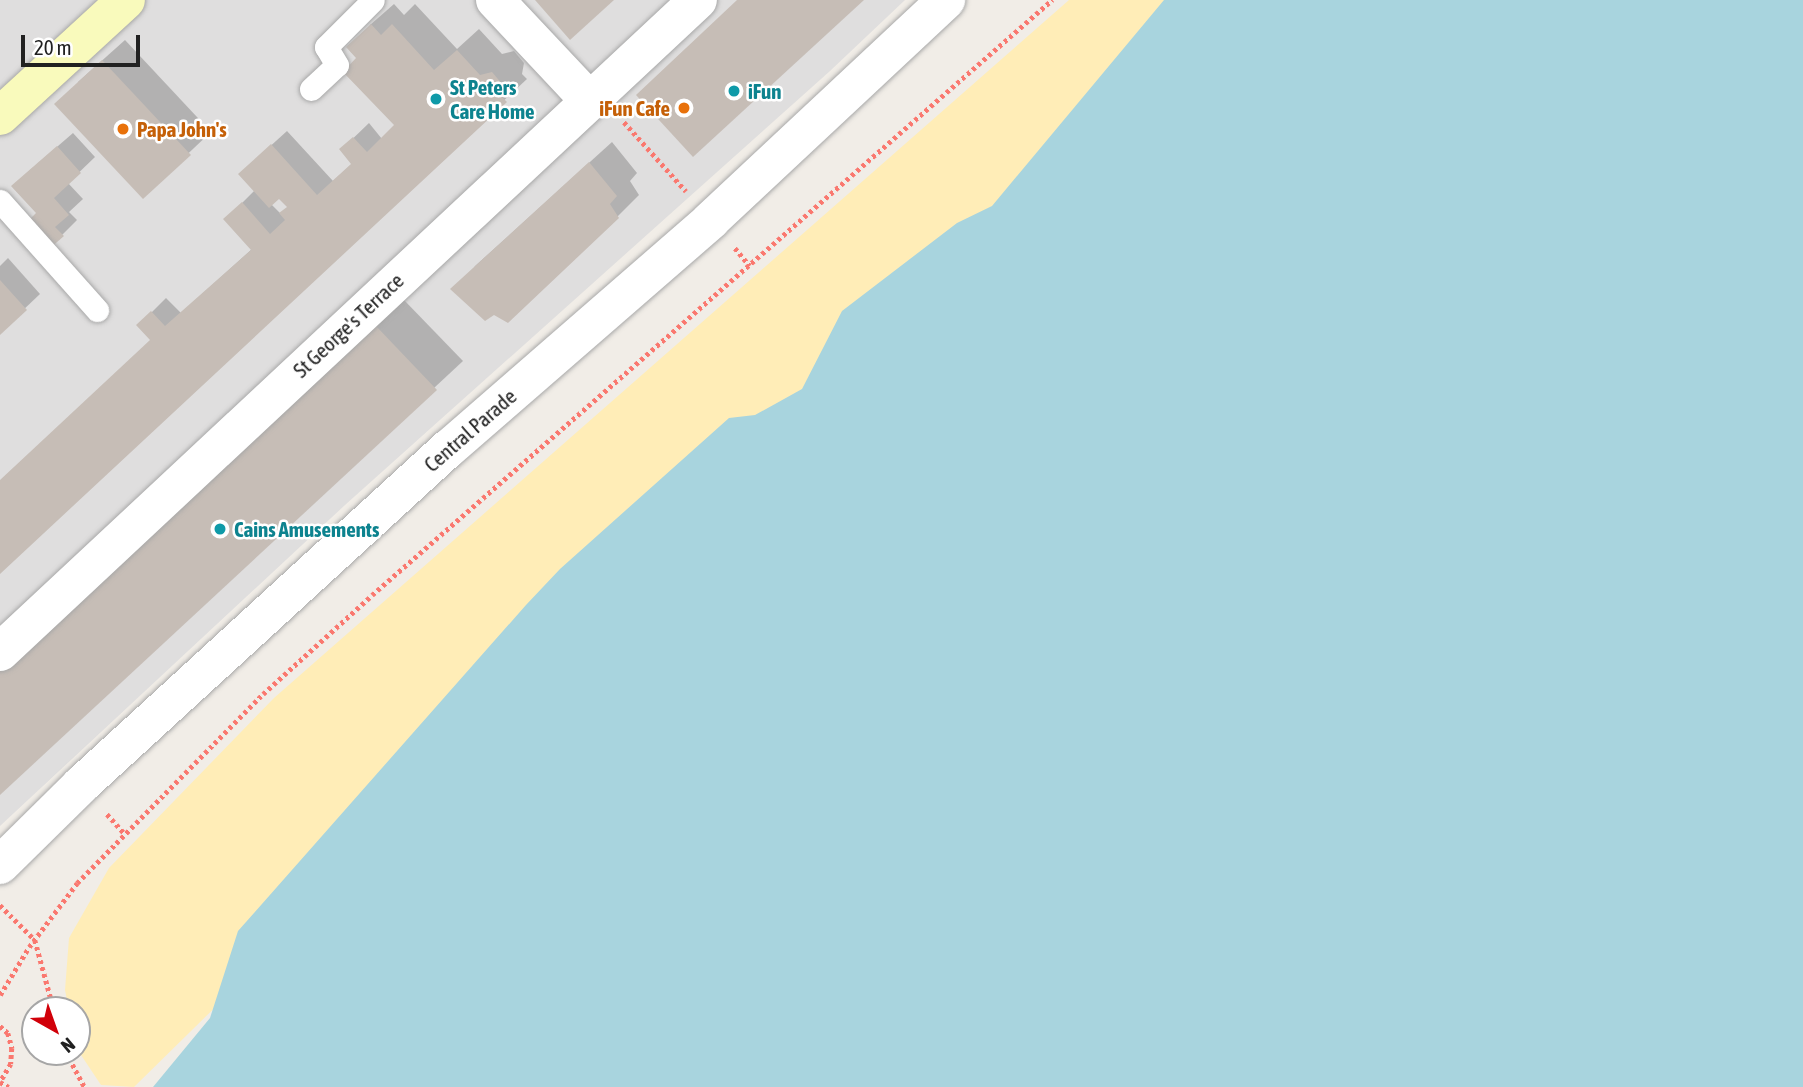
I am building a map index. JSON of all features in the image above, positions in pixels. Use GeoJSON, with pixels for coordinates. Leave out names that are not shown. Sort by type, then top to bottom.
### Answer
{"type":"FeatureCollection","features":[{"type":"Feature","properties":{"kind":"main road"},"geometry":{"type":"LineString","coordinates":[[0,116],[126,0]]}},
{"type":"Feature","properties":{"kind":"street"},"geometry":{"type":"LineString","coordinates":[[495,0],[594,96]]}},
{"type":"Feature","properties":{"kind":"street","name":"St George's Terrace"},"geometry":{"type":"LineString","coordinates":[[0,652],[698,0]]}},
{"type":"Feature","properties":{"kind":"street","name":"Central Parade"},"geometry":{"type":"LineString","coordinates":[[5,849],[448,449],[711,220],[946,0]]}},
{"type":"Feature","properties":{"kind":"lane"},"geometry":{"type":"LineString","coordinates":[[311,89],[337,65],[326,47],[373,0]]}},
{"type":"Feature","properties":{"kind":"lane"},"geometry":{"type":"LineString","coordinates":[[0,201],[97,310]]}},
{"type":"Feature","properties":{"kind":"path"},"geometry":{"type":"LineString","coordinates":[[0,995],[34,940],[77,883],[262,694],[1052,0]]}},
{"type":"Feature","properties":{"kind":"path"},"geometry":{"type":"LineString","coordinates":[[594,96],[711,220]]}},
{"type":"Feature","properties":{"kind":"path"},"geometry":{"type":"LineString","coordinates":[[0,905],[34,940],[50,996]]}},
{"type":"Feature","properties":{"kind":"path"},"geometry":{"type":"LineString","coordinates":[[0,1026],[8,1032],[12,1048],[11,1064],[0,1082],[9,1087]]}},
{"type":"Feature","properties":{"kind":"path"},"geometry":{"type":"LineString","coordinates":[[74,1066],[85,1087]]}},
{"type":"Feature","properties":{"kind":"shaded area"},"geometry":{"type":"Polygon","coordinates":[[[0,0],[905,0],[830,71],[345,505],[0,826],[0,0]]]}},
{"type":"Feature","properties":{"kind":"sand"},"geometry":{"type":"Polygon","coordinates":[[[1069,0],[1280,0],[1092,146],[134,1087],[101,1085],[88,1066],[91,1066],[91,996],[66,996],[69,938],[109,868],[274,698],[1069,0]]]}},
{"type":"Feature","properties":{"kind":"water"},"geometry":{"type":"Polygon","coordinates":[[[1164,0],[1803,0],[1803,1087],[153,1087],[210,1018],[238,931],[526,605],[560,569],[729,418],[755,415],[802,389],[842,311],[957,223],[992,206],[1164,0]]]}},
{"type":"Feature","properties":{"kind":"building"},"geometry":{"type":"Polygon","coordinates":[[[535,0],[614,0],[570,40],[535,0]]]}},
{"type":"Feature","properties":{"kind":"building","name":"iFun"},"geometry":{"type":"Polygon","coordinates":[[[737,0],[864,0],[693,157],[636,95],[737,0]]]}},
{"type":"Feature","properties":{"kind":"building"},"geometry":{"type":"Polygon","coordinates":[[[371,24],[381,35],[392,24],[434,70],[457,50],[480,75],[492,72],[503,85],[501,96],[507,102],[0,574],[0,480],[150,340],[136,325],[151,311],[165,326],[251,250],[223,219],[242,202],[270,234],[285,220],[279,213],[287,207],[279,199],[269,208],[238,174],[271,144],[317,195],[351,164],[339,149],[353,137],[367,152],[394,125],[343,72],[356,58],[346,47],[371,24]]]}},
{"type":"Feature","properties":{"kind":"building","name":"Papa John's"},"geometry":{"type":"Polygon","coordinates":[[[102,60],[191,155],[143,199],[54,104],[102,60]]]}},
{"type":"Feature","properties":{"kind":"building"},"geometry":{"type":"Polygon","coordinates":[[[57,146],[81,173],[54,198],[69,215],[55,227],[64,236],[49,249],[26,223],[36,213],[11,186],[57,146]]]}},
{"type":"Feature","properties":{"kind":"building"},"geometry":{"type":"Polygon","coordinates":[[[589,162],[617,196],[610,204],[619,218],[508,323],[494,315],[485,321],[450,289],[589,162]]]}},
{"type":"Feature","properties":{"kind":"building"},"geometry":{"type":"Polygon","coordinates":[[[0,280],[27,310],[0,335],[0,280]]]}},
{"type":"Feature","properties":{"kind":"building","name":"Cains Amusements"},"geometry":{"type":"Polygon","coordinates":[[[376,326],[437,390],[0,795],[0,667],[376,326]]]}},
{"type":"Feature","properties":{"kind":"place","name":"iFun"},"geometry":{"type":"Point","coordinates":[734,91]}},
{"type":"Feature","properties":{"kind":"place","name":"St Peters Care Home"},"geometry":{"type":"Point","coordinates":[436,99]}},
{"type":"Feature","properties":{"kind":"place","name":"iFun Cafe"},"geometry":{"type":"Point","coordinates":[684,108]}},
{"type":"Feature","properties":{"kind":"place","name":"Papa John's"},"geometry":{"type":"Point","coordinates":[123,129]}},
{"type":"Feature","properties":{"kind":"place","name":"Cains Amusements"},"geometry":{"type":"Point","coordinates":[220,529]}}]}
